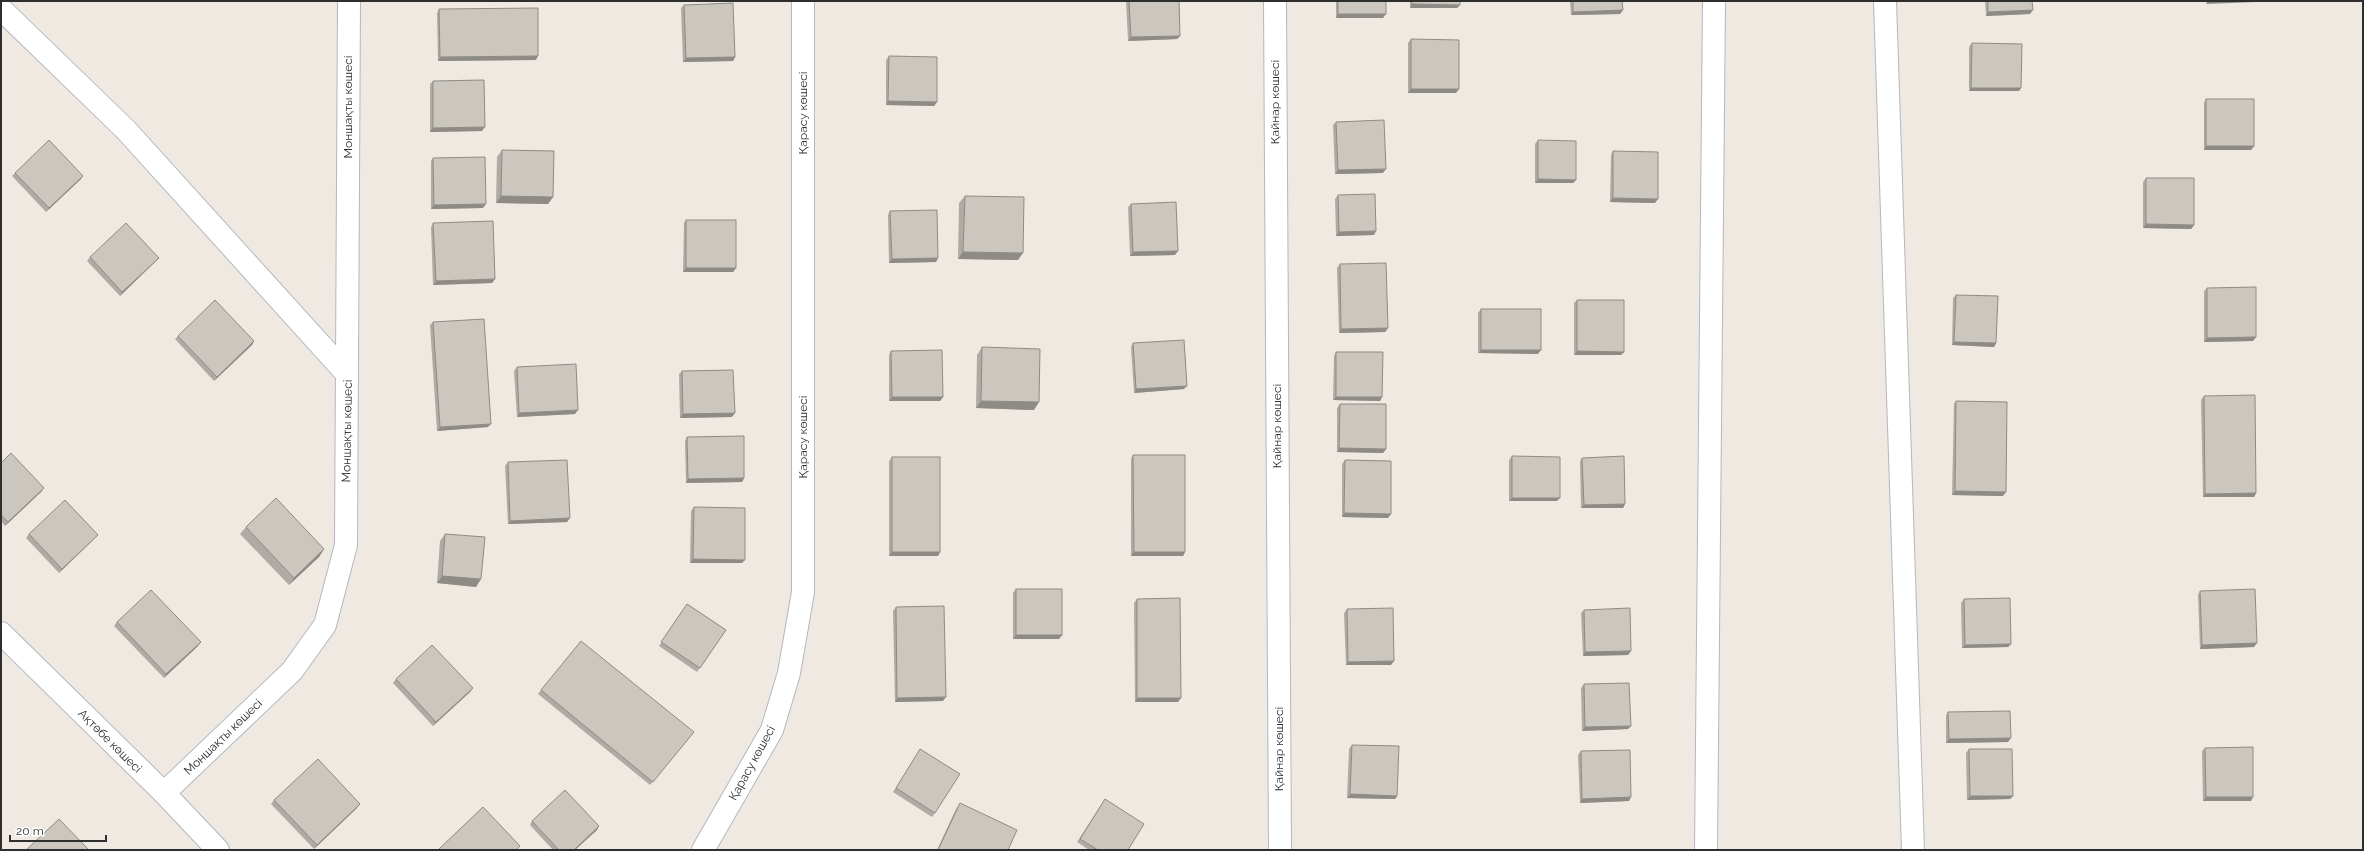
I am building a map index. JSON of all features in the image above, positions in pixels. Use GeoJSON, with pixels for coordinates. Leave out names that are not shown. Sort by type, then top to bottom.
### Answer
{"type":"FeatureCollection","features":[{"type":"Feature","properties":{"kind":"street","name":"Моншақты көшесі"},"geometry":{"type":"LineString","coordinates":[[164,793],[292,671],[324,625],[346,545],[349,1]]}},
{"type":"Feature","properties":{"kind":"street","name":"Қарасу көшесі"},"geometry":{"type":"LineString","coordinates":[[703,850],[772,730],[789,673],[803,592],[803,1]]}},
{"type":"Feature","properties":{"kind":"street","name":"Қайнар көшесі"},"geometry":{"type":"LineString","coordinates":[[1275,1],[1280,850]]}},
{"type":"Feature","properties":{"kind":"street"},"geometry":{"type":"LineString","coordinates":[[1706,850],[1714,1]]}},
{"type":"Feature","properties":{"kind":"street"},"geometry":{"type":"LineString","coordinates":[[1885,1],[1913,850]]}},
{"type":"Feature","properties":{"kind":"street"},"geometry":{"type":"LineString","coordinates":[[1,9],[126,130],[347,374]]}},
{"type":"Feature","properties":{"kind":"street","name":"Ақтөбе көшесі"},"geometry":{"type":"LineString","coordinates":[[1,633],[164,793],[218,850]]}},
{"type":"Feature","properties":{"kind":"building"},"geometry":{"type":"Polygon","coordinates":[[[1129,1],[1179,1],[1180,36],[1131,37],[1129,1]]]}},
{"type":"Feature","properties":{"kind":"building"},"geometry":{"type":"Polygon","coordinates":[[[1338,1],[1386,1],[1386,14],[1338,14],[1338,1]]]}},
{"type":"Feature","properties":{"kind":"building"},"geometry":{"type":"Polygon","coordinates":[[[1412,1],[1460,1],[1460,5],[1412,4],[1412,1]]]}},
{"type":"Feature","properties":{"kind":"building"},"geometry":{"type":"Polygon","coordinates":[[[1573,1],[1622,1],[1623,10],[1573,12],[1573,1]]]}},
{"type":"Feature","properties":{"kind":"building"},"geometry":{"type":"Polygon","coordinates":[[[1988,1],[2032,1],[2033,10],[1988,12],[1988,1]]]}},
{"type":"Feature","properties":{"kind":"building"},"geometry":{"type":"Polygon","coordinates":[[[733,3],[735,57],[686,58],[684,5],[733,3]]]}},
{"type":"Feature","properties":{"kind":"building"},"geometry":{"type":"Polygon","coordinates":[[[538,8],[538,56],[440,57],[439,9],[538,8]]]}},
{"type":"Feature","properties":{"kind":"building"},"geometry":{"type":"Polygon","coordinates":[[[1411,39],[1459,40],[1459,89],[1411,89],[1411,39]]]}},
{"type":"Feature","properties":{"kind":"building"},"geometry":{"type":"Polygon","coordinates":[[[1972,43],[2022,44],[2021,88],[1971,88],[1972,43]]]}},
{"type":"Feature","properties":{"kind":"building"},"geometry":{"type":"Polygon","coordinates":[[[889,56],[937,57],[937,102],[888,101],[889,56]]]}},
{"type":"Feature","properties":{"kind":"building"},"geometry":{"type":"Polygon","coordinates":[[[484,80],[485,127],[433,128],[433,81],[484,80]]]}},
{"type":"Feature","properties":{"kind":"building"},"geometry":{"type":"Polygon","coordinates":[[[2206,99],[2254,99],[2254,146],[2206,146],[2206,99]]]}},
{"type":"Feature","properties":{"kind":"building"},"geometry":{"type":"Polygon","coordinates":[[[1384,120],[1386,169],[1338,170],[1336,122],[1384,120]]]}},
{"type":"Feature","properties":{"kind":"building"},"geometry":{"type":"Polygon","coordinates":[[[49,140],[83,176],[49,208],[15,173],[49,140]]]}},
{"type":"Feature","properties":{"kind":"building"},"geometry":{"type":"Polygon","coordinates":[[[1538,140],[1576,141],[1576,180],[1538,179],[1538,140]]]}},
{"type":"Feature","properties":{"kind":"building"},"geometry":{"type":"Polygon","coordinates":[[[502,150],[554,151],[553,197],[501,196],[502,150]]]}},
{"type":"Feature","properties":{"kind":"building"},"geometry":{"type":"Polygon","coordinates":[[[1613,151],[1658,152],[1658,199],[1613,198],[1613,151]]]}},
{"type":"Feature","properties":{"kind":"building"},"geometry":{"type":"Polygon","coordinates":[[[485,157],[486,204],[434,205],[433,158],[485,157]]]}},
{"type":"Feature","properties":{"kind":"building"},"geometry":{"type":"Polygon","coordinates":[[[2146,178],[2194,178],[2194,225],[2146,224],[2146,178]]]}},
{"type":"Feature","properties":{"kind":"building"},"geometry":{"type":"Polygon","coordinates":[[[1375,194],[1376,231],[1339,232],[1338,195],[1375,194]]]}},
{"type":"Feature","properties":{"kind":"building"},"geometry":{"type":"Polygon","coordinates":[[[965,196],[1024,197],[1023,253],[963,252],[965,196]]]}},
{"type":"Feature","properties":{"kind":"building"},"geometry":{"type":"Polygon","coordinates":[[[1176,202],[1178,251],[1133,252],[1131,204],[1176,202]]]}},
{"type":"Feature","properties":{"kind":"building"},"geometry":{"type":"Polygon","coordinates":[[[937,210],[938,258],[892,259],[890,211],[937,210]]]}},
{"type":"Feature","properties":{"kind":"building"},"geometry":{"type":"Polygon","coordinates":[[[686,220],[736,220],[736,268],[686,268],[686,220]]]}},
{"type":"Feature","properties":{"kind":"building"},"geometry":{"type":"Polygon","coordinates":[[[493,221],[495,279],[436,281],[433,223],[493,221]]]}},
{"type":"Feature","properties":{"kind":"building"},"geometry":{"type":"Polygon","coordinates":[[[126,223],[159,258],[122,292],[90,257],[126,223]]]}},
{"type":"Feature","properties":{"kind":"building"},"geometry":{"type":"Polygon","coordinates":[[[1386,263],[1388,328],[1341,329],[1340,264],[1386,263]]]}},
{"type":"Feature","properties":{"kind":"building"},"geometry":{"type":"Polygon","coordinates":[[[2256,287],[2256,337],[2207,338],[2207,288],[2256,287]]]}},
{"type":"Feature","properties":{"kind":"building"},"geometry":{"type":"Polygon","coordinates":[[[1956,295],[1998,296],[1996,343],[1954,342],[1956,295]]]}},
{"type":"Feature","properties":{"kind":"building"},"geometry":{"type":"Polygon","coordinates":[[[215,300],[254,341],[217,377],[178,336],[215,300]]]}},
{"type":"Feature","properties":{"kind":"building"},"geometry":{"type":"Polygon","coordinates":[[[1577,300],[1624,300],[1624,352],[1577,351],[1577,300]]]}},
{"type":"Feature","properties":{"kind":"building"},"geometry":{"type":"Polygon","coordinates":[[[1481,309],[1541,309],[1541,350],[1481,350],[1481,309]]]}},
{"type":"Feature","properties":{"kind":"building"},"geometry":{"type":"Polygon","coordinates":[[[484,319],[491,424],[440,427],[433,322],[484,319]]]}},
{"type":"Feature","properties":{"kind":"building"},"geometry":{"type":"Polygon","coordinates":[[[1184,340],[1187,386],[1136,389],[1133,343],[1184,340]]]}},
{"type":"Feature","properties":{"kind":"building"},"geometry":{"type":"Polygon","coordinates":[[[982,347],[1040,349],[1039,402],[981,401],[982,347]]]}},
{"type":"Feature","properties":{"kind":"building"},"geometry":{"type":"Polygon","coordinates":[[[942,350],[943,397],[892,397],[891,351],[942,350]]]}},
{"type":"Feature","properties":{"kind":"building"},"geometry":{"type":"Polygon","coordinates":[[[1336,352],[1383,352],[1382,397],[1336,397],[1336,352]]]}},
{"type":"Feature","properties":{"kind":"building"},"geometry":{"type":"Polygon","coordinates":[[[576,364],[578,410],[519,413],[517,367],[576,364]]]}},
{"type":"Feature","properties":{"kind":"building"},"geometry":{"type":"Polygon","coordinates":[[[733,370],[735,413],[683,414],[682,371],[733,370]]]}},
{"type":"Feature","properties":{"kind":"building"},"geometry":{"type":"Polygon","coordinates":[[[2255,395],[2256,493],[2205,494],[2204,396],[2255,395]]]}},
{"type":"Feature","properties":{"kind":"building"},"geometry":{"type":"Polygon","coordinates":[[[1956,401],[2007,402],[2006,492],[1955,491],[1956,401]]]}},
{"type":"Feature","properties":{"kind":"building"},"geometry":{"type":"Polygon","coordinates":[[[1340,404],[1386,404],[1386,449],[1339,448],[1340,404]]]}},
{"type":"Feature","properties":{"kind":"building"},"geometry":{"type":"Polygon","coordinates":[[[744,436],[744,478],[688,479],[687,437],[744,436]]]}},
{"type":"Feature","properties":{"kind":"building"},"geometry":{"type":"Polygon","coordinates":[[[11,453],[44,488],[8,522],[1,515],[1,463],[11,453]]]}},
{"type":"Feature","properties":{"kind":"building"},"geometry":{"type":"Polygon","coordinates":[[[1133,455],[1185,455],[1185,552],[1134,552],[1133,455]]]}},
{"type":"Feature","properties":{"kind":"building"},"geometry":{"type":"Polygon","coordinates":[[[1512,456],[1560,457],[1560,498],[1512,498],[1512,456]]]}},
{"type":"Feature","properties":{"kind":"building"},"geometry":{"type":"Polygon","coordinates":[[[1624,456],[1625,504],[1584,505],[1582,458],[1624,456]]]}},
{"type":"Feature","properties":{"kind":"building"},"geometry":{"type":"Polygon","coordinates":[[[892,457],[940,457],[940,552],[892,552],[892,457]]]}},
{"type":"Feature","properties":{"kind":"building"},"geometry":{"type":"Polygon","coordinates":[[[567,460],[570,518],[510,521],[508,462],[567,460]]]}},
{"type":"Feature","properties":{"kind":"building"},"geometry":{"type":"Polygon","coordinates":[[[1345,460],[1391,461],[1391,514],[1344,513],[1345,460]]]}},
{"type":"Feature","properties":{"kind":"building"},"geometry":{"type":"Polygon","coordinates":[[[276,498],[324,549],[294,578],[246,527],[276,498]]]}},
{"type":"Feature","properties":{"kind":"building"},"geometry":{"type":"Polygon","coordinates":[[[65,500],[98,535],[62,569],[29,534],[65,500]]]}},
{"type":"Feature","properties":{"kind":"building"},"geometry":{"type":"Polygon","coordinates":[[[694,507],[745,508],[745,560],[693,559],[694,507]]]}},
{"type":"Feature","properties":{"kind":"building"},"geometry":{"type":"Polygon","coordinates":[[[445,534],[485,537],[481,579],[442,576],[445,534]]]}},
{"type":"Feature","properties":{"kind":"building"},"geometry":{"type":"Polygon","coordinates":[[[1016,589],[1062,589],[1062,635],[1016,635],[1016,589]]]}},
{"type":"Feature","properties":{"kind":"building"},"geometry":{"type":"Polygon","coordinates":[[[2255,589],[2257,643],[2202,645],[2200,591],[2255,589]]]}},
{"type":"Feature","properties":{"kind":"building"},"geometry":{"type":"Polygon","coordinates":[[[151,590],[201,642],[166,674],[117,622],[151,590]]]}},
{"type":"Feature","properties":{"kind":"building"},"geometry":{"type":"Polygon","coordinates":[[[1180,598],[1181,698],[1137,698],[1137,599],[1180,598]]]}},
{"type":"Feature","properties":{"kind":"building"},"geometry":{"type":"Polygon","coordinates":[[[2010,598],[2011,644],[1965,645],[1964,599],[2010,598]]]}},
{"type":"Feature","properties":{"kind":"building"},"geometry":{"type":"Polygon","coordinates":[[[687,604],[726,630],[700,668],[661,642],[687,604]]]}},
{"type":"Feature","properties":{"kind":"building"},"geometry":{"type":"Polygon","coordinates":[[[944,606],[946,697],[897,698],[896,607],[944,606]]]}},
{"type":"Feature","properties":{"kind":"building"},"geometry":{"type":"Polygon","coordinates":[[[1393,608],[1394,661],[1348,662],[1347,609],[1393,608]]]}},
{"type":"Feature","properties":{"kind":"building"},"geometry":{"type":"Polygon","coordinates":[[[1630,608],[1631,651],[1585,652],[1584,610],[1630,608]]]}},
{"type":"Feature","properties":{"kind":"building"},"geometry":{"type":"Polygon","coordinates":[[[581,641],[694,732],[653,782],[541,690],[581,641]]]}},
{"type":"Feature","properties":{"kind":"building"},"geometry":{"type":"Polygon","coordinates":[[[432,645],[473,688],[436,722],[396,679],[432,645]]]}},
{"type":"Feature","properties":{"kind":"building"},"geometry":{"type":"Polygon","coordinates":[[[1629,683],[1631,726],[1585,727],[1584,684],[1629,683]]]}},
{"type":"Feature","properties":{"kind":"building"},"geometry":{"type":"Polygon","coordinates":[[[2010,711],[2011,738],[1949,739],[1948,712],[2010,711]]]}},
{"type":"Feature","properties":{"kind":"building"},"geometry":{"type":"Polygon","coordinates":[[[1352,745],[1399,746],[1397,796],[1350,794],[1352,745]]]}},
{"type":"Feature","properties":{"kind":"building"},"geometry":{"type":"Polygon","coordinates":[[[2253,747],[2253,797],[2206,797],[2205,748],[2253,747]]]}},
{"type":"Feature","properties":{"kind":"building"},"geometry":{"type":"Polygon","coordinates":[[[920,749],[960,774],[935,813],[896,788],[920,749]]]}},
{"type":"Feature","properties":{"kind":"building"},"geometry":{"type":"Polygon","coordinates":[[[1969,749],[2012,749],[2013,796],[1970,796],[1969,749]]]}},
{"type":"Feature","properties":{"kind":"building"},"geometry":{"type":"Polygon","coordinates":[[[1630,750],[1631,797],[1582,799],[1581,751],[1630,750]]]}},
{"type":"Feature","properties":{"kind":"building"},"geometry":{"type":"Polygon","coordinates":[[[318,759],[360,804],[317,845],[274,800],[318,759]]]}},
{"type":"Feature","properties":{"kind":"building"},"geometry":{"type":"Polygon","coordinates":[[[565,790],[599,826],[574,850],[559,850],[532,821],[565,790]]]}},
{"type":"Feature","properties":{"kind":"building"},"geometry":{"type":"Polygon","coordinates":[[[1105,799],[1144,824],[1128,850],[1098,850],[1080,839],[1105,799]]]}},
{"type":"Feature","properties":{"kind":"building"},"geometry":{"type":"Polygon","coordinates":[[[960,803],[1017,830],[1008,850],[938,850],[960,803]]]}},
{"type":"Feature","properties":{"kind":"building"},"geometry":{"type":"Polygon","coordinates":[[[483,807],[520,846],[516,850],[438,850],[483,807]]]}},
{"type":"Feature","properties":{"kind":"building"},"geometry":{"type":"Polygon","coordinates":[[[59,819],[89,850],[26,850],[59,819]]]}}]}
